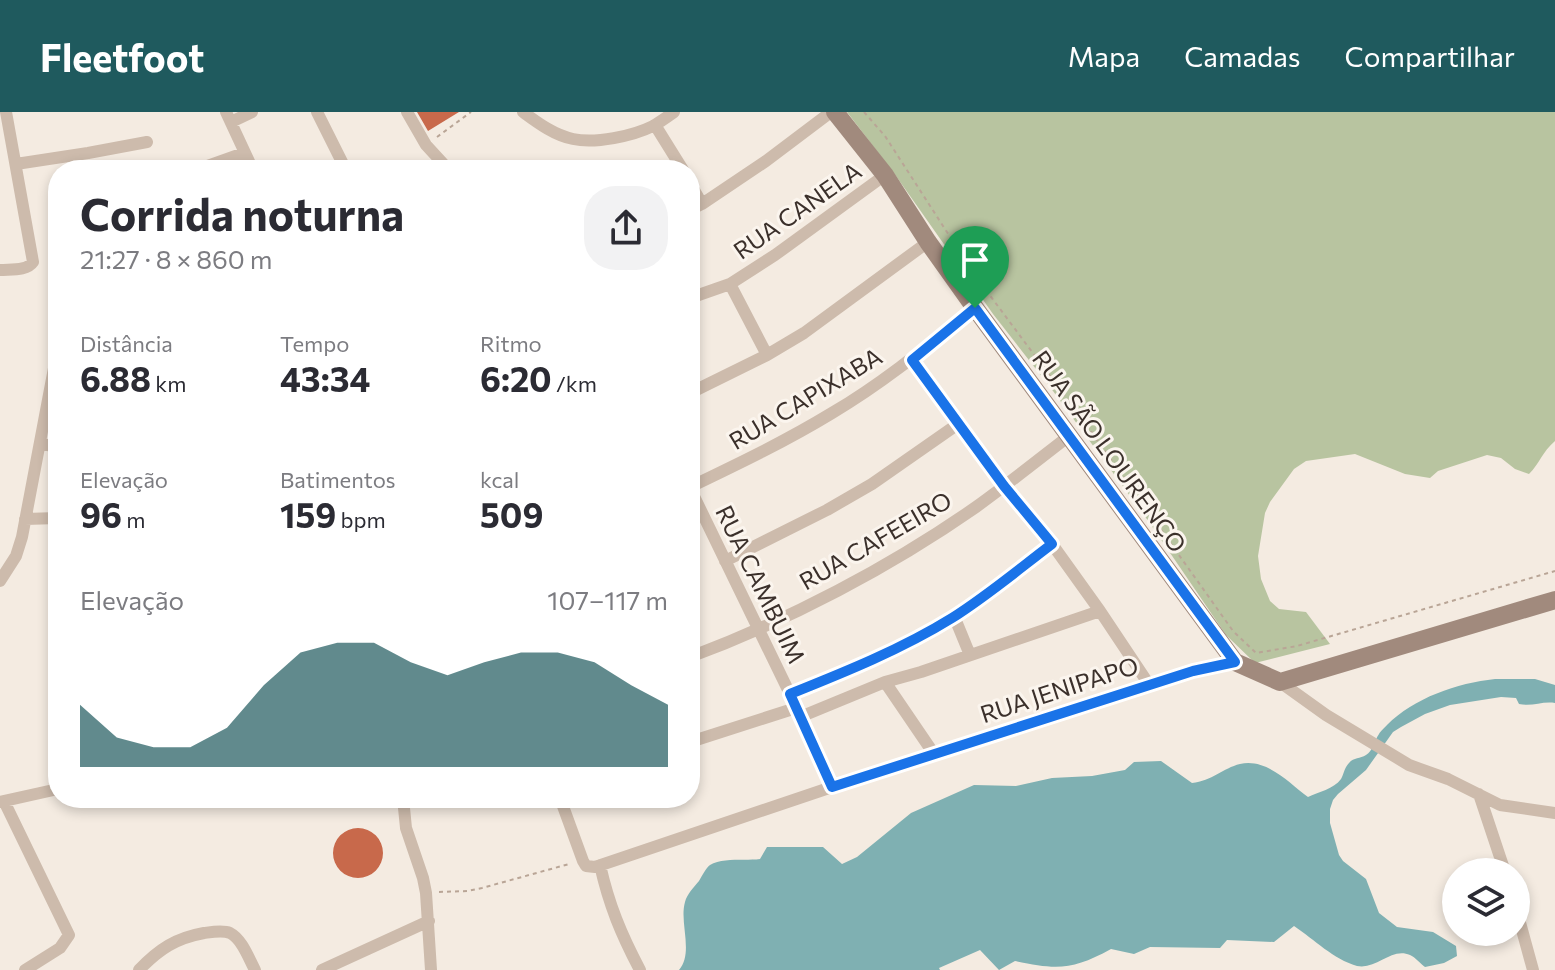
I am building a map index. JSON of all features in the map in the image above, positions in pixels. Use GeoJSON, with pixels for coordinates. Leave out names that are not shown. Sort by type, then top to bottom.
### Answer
{"type":"FeatureCollection","features":[{"type":"Feature","properties":{"kind":"street"},"geometry":{"type":"LineString","coordinates":[[0,270],[25,268],[33,262],[6,112]]}},
{"type":"Feature","properties":{"kind":"street"},"geometry":{"type":"LineString","coordinates":[[248,160],[228,117],[252,112]]}},
{"type":"Feature","properties":{"kind":"street"},"geometry":{"type":"LineString","coordinates":[[317,112],[341,160]]}},
{"type":"Feature","properties":{"kind":"street"},"geometry":{"type":"LineString","coordinates":[[407,112],[426,145],[440,160]]}},
{"type":"Feature","properties":{"kind":"street"},"geometry":{"type":"LineString","coordinates":[[523,112],[548,129],[574,140],[590,141],[640,132],[674,112]]}},
{"type":"Feature","properties":{"kind":"street"},"geometry":{"type":"LineString","coordinates":[[700,204],[833,112]]}},
{"type":"Feature","properties":{"kind":"street","name":"RUA SÃO LOURENÇO"},"geometry":{"type":"LineString","coordinates":[[833,112],[885,175],[975,308],[1235,662]]}},
{"type":"Feature","properties":{"kind":"street"},"geometry":{"type":"LineString","coordinates":[[655,125],[677,160]]}},
{"type":"Feature","properties":{"kind":"street"},"geometry":{"type":"LineString","coordinates":[[16,164],[147,142]]}},
{"type":"Feature","properties":{"kind":"street"},"geometry":{"type":"LineString","coordinates":[[224,160],[244,153]]}},
{"type":"Feature","properties":{"kind":"street","name":"RUA CANELA"},"geometry":{"type":"LineString","coordinates":[[700,294],[730,284],[775,255],[885,175]]}},
{"type":"Feature","properties":{"kind":"street"},"geometry":{"type":"LineString","coordinates":[[700,388],[804,333],[928,242]]}},
{"type":"Feature","properties":{"kind":"street"},"geometry":{"type":"LineString","coordinates":[[730,284],[767,355]]}},
{"type":"Feature","properties":{"kind":"street","name":"RUA CAPIXABA"},"geometry":{"type":"LineString","coordinates":[[700,483],[834,412],[912,360],[975,308]]}},
{"type":"Feature","properties":{"kind":"street"},"geometry":{"type":"LineString","coordinates":[[912,360],[1004,486],[1052,544],[1150,686]]}},
{"type":"Feature","properties":{"kind":"street"},"geometry":{"type":"LineString","coordinates":[[0,581],[16,556],[48,403]]}},
{"type":"Feature","properties":{"kind":"street"},"geometry":{"type":"LineString","coordinates":[[725,561],[872,484],[958,424]]}},
{"type":"Feature","properties":{"kind":"street","name":"RUA CAFEEIRO"},"geometry":{"type":"LineString","coordinates":[[700,653],[758,630],[905,553],[976,507],[1069,436]]}},
{"type":"Feature","properties":{"kind":"street"},"geometry":{"type":"LineString","coordinates":[[41,443],[48,445]]}},
{"type":"Feature","properties":{"kind":"street","name":"RUA CAMBUIM"},"geometry":{"type":"LineString","coordinates":[[700,509],[832,787]]}},
{"type":"Feature","properties":{"kind":"street"},"geometry":{"type":"LineString","coordinates":[[25,519],[48,518]]}},
{"type":"Feature","properties":{"kind":"street"},"geometry":{"type":"LineString","coordinates":[[790,694],[929,631],[1052,544]]}},
{"type":"Feature","properties":{"kind":"street"},"geometry":{"type":"LineString","coordinates":[[1280,682],[1555,600]]}},
{"type":"Feature","properties":{"kind":"street"},"geometry":{"type":"LineString","coordinates":[[700,739],[798,712],[1100,611]]}},
{"type":"Feature","properties":{"kind":"street"},"geometry":{"type":"LineString","coordinates":[[954,616],[970,655]]}},
{"type":"Feature","properties":{"kind":"street"},"geometry":{"type":"LineString","coordinates":[[1235,662],[1280,682],[1326,715],[1409,765],[1448,779],[1500,805],[1555,813]]}},
{"type":"Feature","properties":{"kind":"street","name":"RUA JENIPAPO"},"geometry":{"type":"LineString","coordinates":[[600,865],[1193,671],[1235,662]]}},
{"type":"Feature","properties":{"kind":"street"},"geometry":{"type":"LineString","coordinates":[[885,682],[934,754]]}},
{"type":"Feature","properties":{"kind":"street"},"geometry":{"type":"LineString","coordinates":[[25,970],[60,948],[69,935],[2,801],[48,791]]}},
{"type":"Feature","properties":{"kind":"street"},"geometry":{"type":"LineString","coordinates":[[1479,794],[1500,858]]}},
{"type":"Feature","properties":{"kind":"street"},"geometry":{"type":"LineString","coordinates":[[404,808],[406,828],[426,893],[431,970]]}},
{"type":"Feature","properties":{"kind":"street"},"geometry":{"type":"LineString","coordinates":[[564,808],[586,866],[600,865],[612,910],[640,970]]}},
{"type":"Feature","properties":{"kind":"street"},"geometry":{"type":"LineString","coordinates":[[322,970],[429,921]]}},
{"type":"Feature","properties":{"kind":"street"},"geometry":{"type":"LineString","coordinates":[[139,970],[176,940],[219,932],[229,933],[238,940],[255,970]]}},
{"type":"Feature","properties":{"kind":"street"},"geometry":{"type":"LineString","coordinates":[[1526,946],[1533,970]]}},
{"type":"Feature","properties":{"kind":"street"},"geometry":{"type":"LineString","coordinates":[[355,956],[361,970]]}},
{"type":"Feature","properties":{"kind":"path"},"geometry":{"type":"LineString","coordinates":[[426,145],[471,112]]}},
{"type":"Feature","properties":{"kind":"path"},"geometry":{"type":"LineString","coordinates":[[864,112],[885,136],[974,274],[1233,631],[1256,653],[1297,646],[1555,571]]}},
{"type":"Feature","properties":{"kind":"path"},"geometry":{"type":"LineString","coordinates":[[426,893],[482,888],[583,861]]}},
{"type":"Feature","properties":{"kind":"green space"},"geometry":{"type":"Polygon","coordinates":[[[847,112],[1555,112],[1555,441],[1529,474],[1515,469],[1501,458],[1487,455],[1438,471],[1430,478],[1405,474],[1355,454],[1306,461],[1294,469],[1265,513],[1258,556],[1261,579],[1270,601],[1279,609],[1306,612],[1330,644],[1255,663],[1226,635],[1149,522],[847,112]]]}},
{"type":"Feature","properties":{"kind":"water"},"geometry":{"type":"Polygon","coordinates":[[[1495,679],[1535,679],[1555,685],[1555,703],[1524,705],[1519,704],[1516,698],[1501,697],[1450,705],[1425,714],[1393,732],[1366,770],[1333,800],[1330,809],[1330,823],[1339,855],[1366,879],[1379,913],[1397,927],[1433,932],[1442,937],[1442,946],[1456,946],[1457,956],[1444,963],[1425,967],[1403,953],[1371,965],[1357,966],[1332,954],[1294,926],[1274,942],[1227,940],[1220,948],[1150,947],[1134,954],[1111,949],[1086,961],[1054,967],[1015,961],[999,970],[980,950],[940,970],[679,970],[686,946],[686,899],[707,868],[715,863],[760,859],[767,847],[823,847],[842,864],[857,857],[911,813],[974,785],[1016,786],[1052,778],[1092,776],[1125,770],[1134,762],[1161,761],[1192,783],[1206,780],[1228,768],[1250,763],[1277,773],[1308,797],[1338,782],[1349,763],[1368,753],[1381,731],[1398,715],[1423,700],[1466,684],[1495,679]]]}},
{"type":"Feature","properties":{"kind":"building"},"geometry":{"type":"Polygon","coordinates":[[[417,112],[459,112],[428,131],[417,112]]]}},
{"type":"Feature","properties":{"kind":"building"},"geometry":{"type":"Polygon","coordinates":[[[358,828],[376,835],[383,853],[376,871],[358,878],[340,871],[333,853],[340,835],[358,828]]]}},
{"type":"Feature","properties":{"kind":"route"},"geometry":{"type":"LineString","coordinates":[[975,308],[1235,662],[1193,671],[832,787],[790,694],[929,631],[1052,544],[1004,486],[912,360],[975,308]]}}]}
